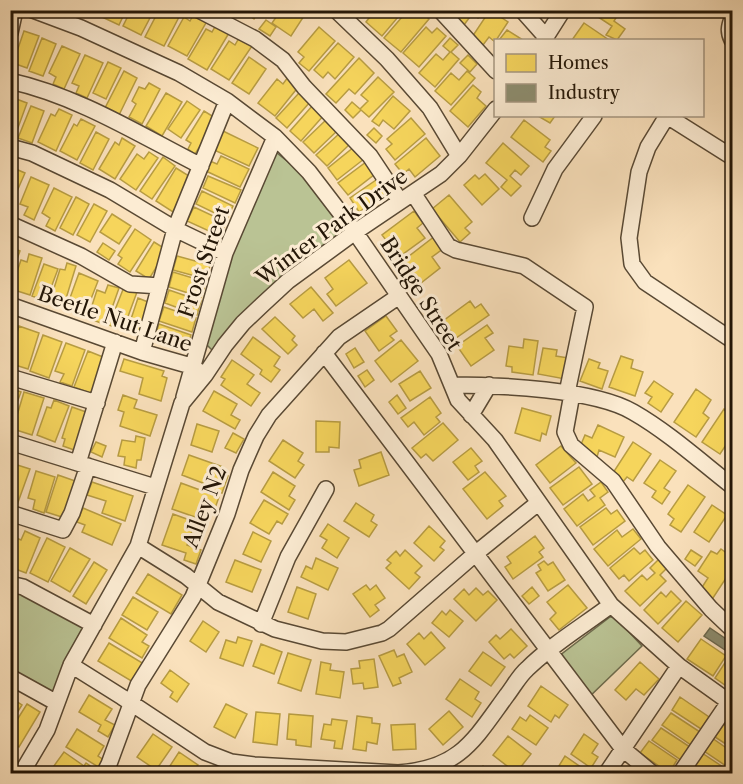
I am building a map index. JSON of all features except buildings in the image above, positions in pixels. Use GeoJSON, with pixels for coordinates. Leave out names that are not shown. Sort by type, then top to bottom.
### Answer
{"type":"FeatureCollection","features":[{"type":"Feature","properties":{"kind":"street"},"geometry":{"type":"LineString","coordinates":[[10,33],[15,10]]}},
{"type":"Feature","properties":{"kind":"street","name":"Bridge Street"},"geometry":{"type":"LineString","coordinates":[[33,10],[81,28],[179,73],[226,101],[275,137],[309,172],[355,232],[439,354],[458,400],[495,440],[611,605],[679,666],[731,703]]}},
{"type":"Feature","properties":{"kind":"street"},"geometry":{"type":"LineString","coordinates":[[199,10],[255,39],[283,60],[304,87],[370,156],[448,246],[456,250],[524,266],[585,307],[568,388],[572,394],[566,432],[571,445],[613,481],[658,547],[711,609],[732,629]]}},
{"type":"Feature","properties":{"kind":"street"},"geometry":{"type":"LineString","coordinates":[[336,10],[387,59],[430,108],[459,156]]}},
{"type":"Feature","properties":{"kind":"street"},"geometry":{"type":"LineString","coordinates":[[440,10],[494,70]]}},
{"type":"Feature","properties":{"kind":"street"},"geometry":{"type":"LineString","coordinates":[[522,10],[545,39],[563,10]]}},
{"type":"Feature","properties":{"kind":"street"},"geometry":{"type":"LineString","coordinates":[[732,19],[729,26],[732,40]]}},
{"type":"Feature","properties":{"kind":"street"},"geometry":{"type":"LineString","coordinates":[[10,81],[64,99],[107,118],[201,166]]}},
{"type":"Feature","properties":{"kind":"street"},"geometry":{"type":"LineString","coordinates":[[142,352],[175,229],[226,101]]}},
{"type":"Feature","properties":{"kind":"street","name":"Winter Park Drive"},"geometry":{"type":"LineString","coordinates":[[198,371],[243,322],[288,281],[441,174],[459,156],[494,110]]}},
{"type":"Feature","properties":{"kind":"street"},"geometry":{"type":"LineString","coordinates":[[532,218],[555,170],[593,117]]}},
{"type":"Feature","properties":{"kind":"street"},"geometry":{"type":"LineString","coordinates":[[666,117],[648,147],[639,172],[630,217],[629,238],[632,264],[645,282],[732,340]]}},
{"type":"Feature","properties":{"kind":"street"},"geometry":{"type":"LineString","coordinates":[[669,117],[732,157]]}},
{"type":"Feature","properties":{"kind":"street","name":"Frost Street"},"geometry":{"type":"LineString","coordinates":[[155,487],[182,403],[198,371],[225,253],[275,137]]}},
{"type":"Feature","properties":{"kind":"street"},"geometry":{"type":"LineString","coordinates":[[10,147],[32,153],[110,190],[175,229],[225,253]]}},
{"type":"Feature","properties":{"kind":"street"},"geometry":{"type":"LineString","coordinates":[[10,224],[81,256],[130,284],[160,286]]}},
{"type":"Feature","properties":{"kind":"street","name":"Alley N2"},"geometry":{"type":"LineString","coordinates":[[104,774],[138,685],[193,597],[256,436],[269,415],[339,337],[399,296]]}},
{"type":"Feature","properties":{"kind":"street","name":"Beetle Nut Lane"},"geometry":{"type":"LineString","coordinates":[[10,305],[198,371]]}},
{"type":"Feature","properties":{"kind":"street"},"geometry":{"type":"LineString","coordinates":[[10,513],[63,530],[72,513],[97,403],[115,342]]}},
{"type":"Feature","properties":{"kind":"street"},"geometry":{"type":"LineString","coordinates":[[324,353],[623,749],[653,774]]}},
{"type":"Feature","properties":{"kind":"street"},"geometry":{"type":"LineString","coordinates":[[10,376],[97,403]]}},
{"type":"Feature","properties":{"kind":"street"},"geometry":{"type":"LineString","coordinates":[[452,385],[489,385],[572,394],[611,402],[632,411],[732,486]]}},
{"type":"Feature","properties":{"kind":"street"},"geometry":{"type":"LineString","coordinates":[[471,415],[489,385]]}},
{"type":"Feature","properties":{"kind":"street"},"geometry":{"type":"LineString","coordinates":[[10,442],[155,487],[138,546],[71,665],[47,730],[25,772]]}},
{"type":"Feature","properties":{"kind":"street"},"geometry":{"type":"LineString","coordinates":[[261,624],[288,557],[326,489]]}},
{"type":"Feature","properties":{"kind":"street"},"geometry":{"type":"LineString","coordinates":[[138,546],[186,576],[218,602],[261,624],[322,641],[346,642],[382,633],[402,620],[475,554],[538,503]]}},
{"type":"Feature","properties":{"kind":"street"},"geometry":{"type":"LineString","coordinates":[[10,584],[23,587],[94,625]]}},
{"type":"Feature","properties":{"kind":"street"},"geometry":{"type":"LineString","coordinates":[[71,665],[205,752],[231,762],[398,773],[417,772],[447,762],[460,753],[472,742],[526,670],[611,605]]}},
{"type":"Feature","properties":{"kind":"street"},"geometry":{"type":"LineString","coordinates":[[606,774],[679,666]]}},
{"type":"Feature","properties":{"kind":"street"},"geometry":{"type":"LineString","coordinates":[[10,677],[57,703]]}},
{"type":"Feature","properties":{"kind":"street"},"geometry":{"type":"LineString","coordinates":[[680,774],[731,703]]}},
{"type":"Feature","properties":{"kind":"green space"},"geometry":{"type":"Polygon","coordinates":[[[277,153],[298,170],[345,232],[215,350],[212,350],[204,342],[225,270],[272,156],[277,153]]]}},
{"type":"Feature","properties":{"kind":"green space"},"geometry":{"type":"Polygon","coordinates":[[[11,589],[84,625],[73,647],[56,696],[11,671],[11,589]]]}},
{"type":"Feature","properties":{"kind":"green space"},"geometry":{"type":"Polygon","coordinates":[[[610,617],[615,617],[642,646],[588,698],[559,656],[610,617]]]}}]}
